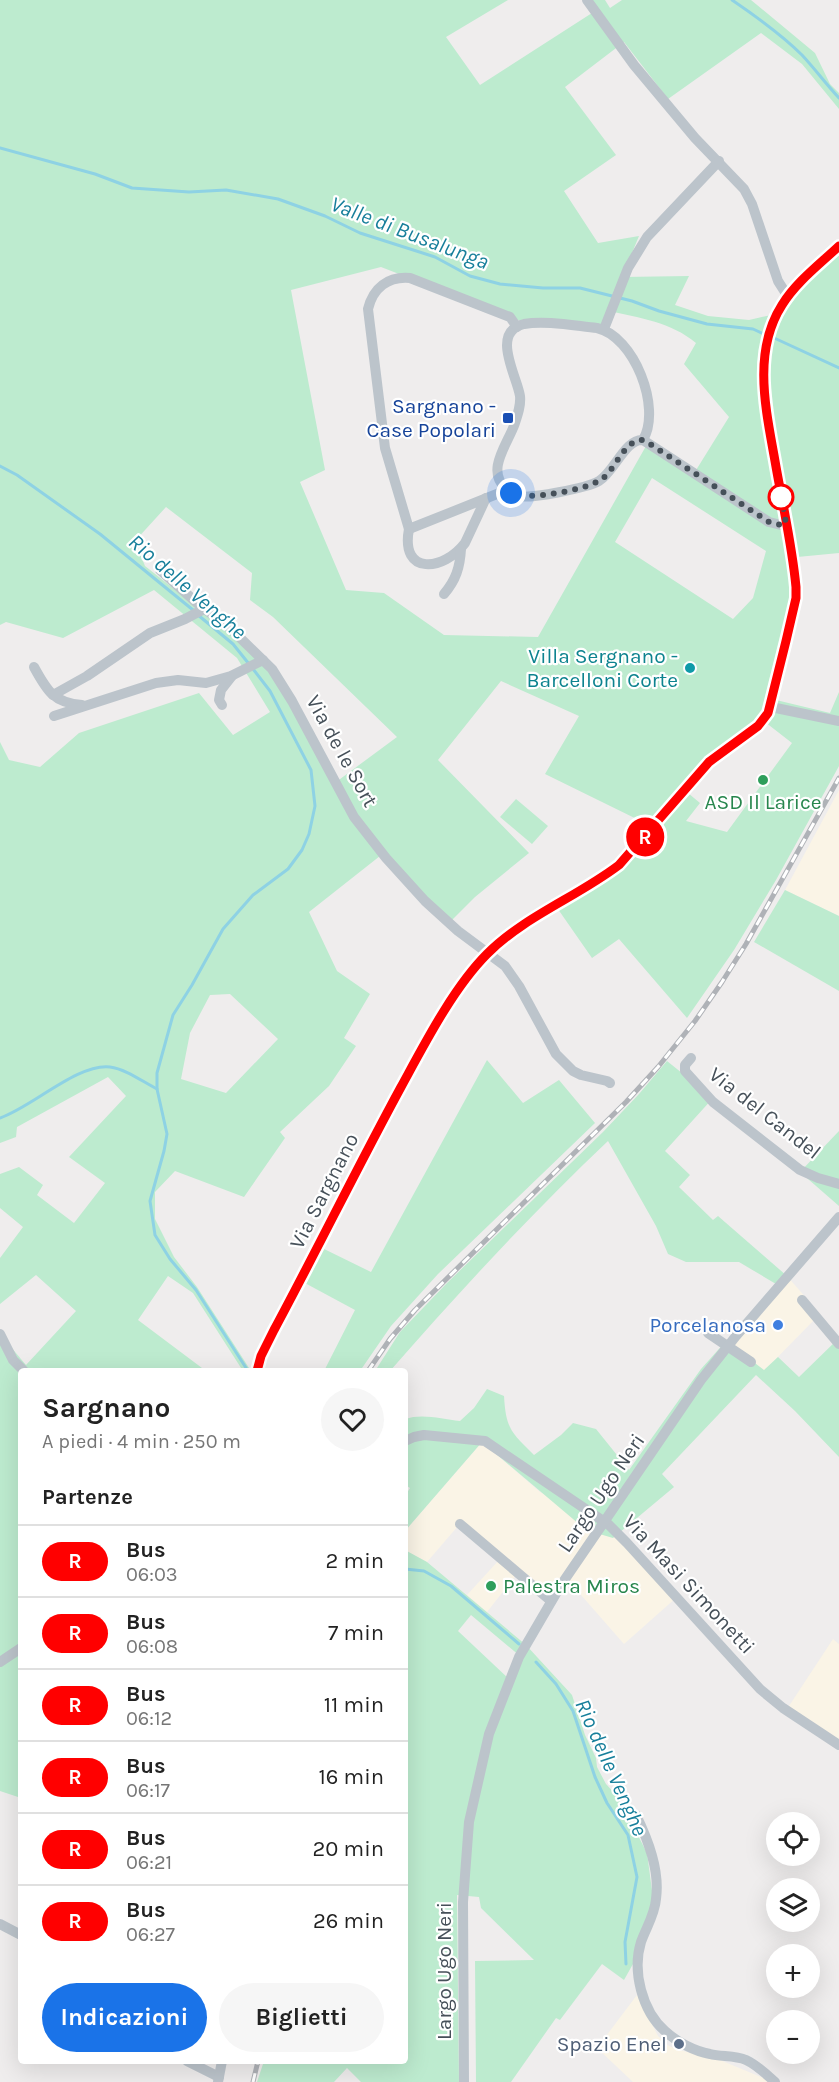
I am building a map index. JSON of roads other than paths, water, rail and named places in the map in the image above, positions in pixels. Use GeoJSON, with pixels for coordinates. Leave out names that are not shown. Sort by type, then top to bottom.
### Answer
{"type":"FeatureCollection","features":[{"type":"Feature","properties":{"kind":"street"},"geometry":{"type":"LineString","coordinates":[[587,0],[634,65],[695,138],[744,189],[752,204],[774,273],[789,295]]}},
{"type":"Feature","properties":{"kind":"street"},"geometry":{"type":"LineString","coordinates":[[604,329],[628,268],[647,237],[719,161]]}},
{"type":"Feature","properties":{"kind":"street","name":"Via Sargnano"},"geometry":{"type":"LineString","coordinates":[[258,1368],[274,1330],[412,1066],[471,971],[514,931],[619,865],[709,762],[758,726],[768,713],[796,598],[795,573],[764,393],[763,375],[768,342],[782,305],[789,295],[839,246]]}},
{"type":"Feature","properties":{"kind":"street"},"geometry":{"type":"LineString","coordinates":[[486,498],[471,534],[461,549],[453,555],[438,562],[423,564],[417,562],[409,554],[407,549],[409,529],[385,448],[368,309],[374,292],[388,281],[395,278],[410,278],[510,317],[517,327]]}},
{"type":"Feature","properties":{"kind":"street"},"geometry":{"type":"LineString","coordinates":[[644,440],[650,425],[645,387],[633,360],[613,335],[604,329],[536,323],[517,327],[510,334],[506,347],[518,386],[519,410],[496,467],[499,480],[507,490],[516,496],[523,496],[593,484],[610,471],[632,442],[644,440],[769,522],[781,525],[786,523]]}},
{"type":"Feature","properties":{"kind":"street"},"geometry":{"type":"LineString","coordinates":[[409,529],[507,490]]}},
{"type":"Feature","properties":{"kind":"street"},"geometry":{"type":"LineString","coordinates":[[444,594],[453,584],[458,572],[461,549]]}},
{"type":"Feature","properties":{"kind":"street","name":"Via de le Sort"},"geometry":{"type":"LineString","coordinates":[[160,570],[202,610],[230,628],[259,662],[282,683],[354,817],[425,902],[458,931],[506,966],[548,1041],[561,1059],[580,1075],[602,1079],[610,1083]]}},
{"type":"Feature","properties":{"kind":"street"},"geometry":{"type":"LineString","coordinates":[[53,695],[87,676],[150,633],[202,610]]}},
{"type":"Feature","properties":{"kind":"street"},"geometry":{"type":"LineString","coordinates":[[54,716],[156,683],[178,680],[206,683],[232,676],[259,662]]}},
{"type":"Feature","properties":{"kind":"street"},"geometry":{"type":"LineString","coordinates":[[34,667],[46,688],[59,701],[86,706]]}},
{"type":"Feature","properties":{"kind":"street"},"geometry":{"type":"LineString","coordinates":[[222,705],[219,700],[221,690],[232,676]]}},
{"type":"Feature","properties":{"kind":"street"},"geometry":{"type":"LineString","coordinates":[[771,707],[839,721]]}},
{"type":"Feature","properties":{"kind":"street","name":"Via del Candel"},"geometry":{"type":"LineString","coordinates":[[690,1059],[685,1065],[685,1071],[713,1102],[800,1170],[839,1184]]}},
{"type":"Feature","properties":{"kind":"street","name":"Largo Ugo Neri"},"geometry":{"type":"LineString","coordinates":[[464,2082],[464,1902],[466,1844],[470,1813],[489,1734],[519,1658],[551,1600],[701,1380],[839,1217]]}},
{"type":"Feature","properties":{"kind":"street"},"geometry":{"type":"LineString","coordinates":[[802,1300],[839,1344]]}},
{"type":"Feature","properties":{"kind":"street"},"geometry":{"type":"LineString","coordinates":[[708,1333],[751,1362]]}},
{"type":"Feature","properties":{"kind":"street"},"geometry":{"type":"LineString","coordinates":[[0,1334],[13,1360],[21,1368]]}},
{"type":"Feature","properties":{"kind":"street","name":"Via Masi Simonetti"},"geometry":{"type":"LineString","coordinates":[[408,1440],[423,1435],[485,1441],[603,1522],[627,1543],[760,1689],[783,1708],[839,1745]]}},
{"type":"Feature","properties":{"kind":"street"},"geometry":{"type":"LineString","coordinates":[[460,1524],[551,1600]]}},
{"type":"Feature","properties":{"kind":"street"},"geometry":{"type":"LineString","coordinates":[[0,1662],[18,1650]]}},
{"type":"Feature","properties":{"kind":"street"},"geometry":{"type":"LineString","coordinates":[[636,1815],[651,1850],[656,1886],[655,1905],[640,1943],[637,1964],[640,1985],[650,2011],[664,2030],[686,2044],[710,2054],[744,2059],[758,2067],[775,2082]]}},
{"type":"Feature","properties":{"kind":"street"},"geometry":{"type":"LineString","coordinates":[[0,1923],[18,1933]]}},
{"type":"Feature","properties":{"kind":"street"},"geometry":{"type":"LineString","coordinates":[[192,2064],[219,2080],[222,2064]]}},
{"type":"Feature","properties":{"kind":"waterway"},"geometry":{"type":"LineString","coordinates":[[732,0],[794,47],[839,98]]}},
{"type":"Feature","properties":{"kind":"waterway","name":"Valle di Busalunga"},"geometry":{"type":"LineString","coordinates":[[0,148],[95,174],[132,188],[189,192],[226,190],[278,199],[325,216],[360,233],[435,257],[470,276],[500,284],[543,288],[580,288],[707,324],[753,329],[766,335]]}},
{"type":"Feature","properties":{"kind":"waterway","name":"Valle di Busalunga"},"geometry":{"type":"LineString","coordinates":[[772,337],[839,368]]}},
{"type":"Feature","properties":{"kind":"waterway","name":"Rio delle Venghe"},"geometry":{"type":"LineString","coordinates":[[0,466],[17,475],[100,534],[193,610]]}},
{"type":"Feature","properties":{"kind":"waterway","name":"Rio delle Venghe"},"geometry":{"type":"LineString","coordinates":[[198,615],[233,644],[249,664]]}},
{"type":"Feature","properties":{"kind":"waterway","name":"Rio delle Venghe"},"geometry":{"type":"LineString","coordinates":[[246,1368],[196,1290],[170,1259],[155,1235],[150,1201],[167,1134],[157,1089],[157,1073],[173,1015],[223,929],[253,895],[288,869],[302,850],[309,834],[315,806],[311,770],[270,691],[253,669]]}},
{"type":"Feature","properties":{"kind":"waterway"},"geometry":{"type":"LineString","coordinates":[[0,1118],[69,1079],[97,1068],[110,1067],[122,1070],[157,1089]]}},
{"type":"Feature","properties":{"kind":"waterway","name":"Rio delle Venghe"},"geometry":{"type":"LineString","coordinates":[[408,1569],[424,1571],[451,1586],[519,1644]]}},
{"type":"Feature","properties":{"kind":"waterway","name":"Rio delle Venghe"},"geometry":{"type":"LineString","coordinates":[[536,1662],[556,1684],[573,1711],[595,1777],[607,1803],[628,1835],[637,1877],[625,1942],[626,1964]]}},
{"type":"Feature","properties":{"kind":"railway"},"geometry":{"type":"LineString","coordinates":[[370,1368],[390,1339],[415,1310],[626,1102],[695,1021],[746,944],[839,778]]}},
{"type":"Feature","properties":{"kind":"railway"},"geometry":{"type":"LineString","coordinates":[[253,2082],[257,2064]]}},
{"type":"Feature","properties":{"kind":"place","name":"Sargnano - Case Popolari"},"geometry":{"type":"Point","coordinates":[508,418]}},
{"type":"Feature","properties":{"kind":"place","name":"Villa Sergnano - Barcelloni Corte"},"geometry":{"type":"Point","coordinates":[690,668]}},
{"type":"Feature","properties":{"kind":"place","name":"ASD Il Larice"},"geometry":{"type":"Point","coordinates":[763,780]}},
{"type":"Feature","properties":{"kind":"place","name":"Porcelanosa"},"geometry":{"type":"Point","coordinates":[778,1325]}},
{"type":"Feature","properties":{"kind":"place","name":"Palestra Miros"},"geometry":{"type":"Point","coordinates":[491,1586]}},
{"type":"Feature","properties":{"kind":"place","name":"Spazio Enel"},"geometry":{"type":"Point","coordinates":[679,2044]}}]}
